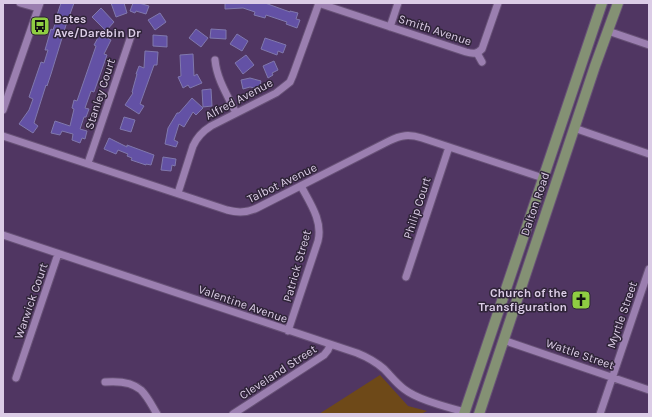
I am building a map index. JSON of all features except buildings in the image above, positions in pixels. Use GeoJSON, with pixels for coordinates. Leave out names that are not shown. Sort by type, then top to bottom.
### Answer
{"type":"FeatureCollection","features":[{"type":"Feature","properties":{"kind":"main road","name":"Dalton Road"},"geometry":{"type":"LineString","coordinates":[[464,413],[602,3]]}},
{"type":"Feature","properties":{"kind":"main road","name":"Dalton Road"},"geometry":{"type":"LineString","coordinates":[[478,414],[595,66],[618,3]]}},
{"type":"Feature","properties":{"kind":"main road"},"geometry":{"type":"LineString","coordinates":[[561,124],[574,128]]}},
{"type":"Feature","properties":{"kind":"street"},"geometry":{"type":"LineString","coordinates":[[3,110],[39,6],[20,3]]}},
{"type":"Feature","properties":{"kind":"street","name":"Smith Avenue"},"geometry":{"type":"LineString","coordinates":[[318,3],[474,54],[482,49],[498,3]]}},
{"type":"Feature","properties":{"kind":"street","name":"Alfred Avenue"},"geometry":{"type":"LineString","coordinates":[[178,193],[193,146],[199,136],[211,126],[276,93],[290,82],[297,66],[318,3]]}},
{"type":"Feature","properties":{"kind":"street"},"geometry":{"type":"LineString","coordinates":[[390,27],[398,3]]}},
{"type":"Feature","properties":{"kind":"street"},"geometry":{"type":"LineString","coordinates":[[608,31],[649,45]]}},
{"type":"Feature","properties":{"kind":"street","name":"Stanley Court"},"geometry":{"type":"LineString","coordinates":[[88,163],[132,33]]}},
{"type":"Feature","properties":{"kind":"street","name":"Smith Avenue"},"geometry":{"type":"LineString","coordinates":[[477,53],[482,62]]}},
{"type":"Feature","properties":{"kind":"street"},"geometry":{"type":"LineString","coordinates":[[215,60],[219,80],[236,113]]}},
{"type":"Feature","properties":{"kind":"street"},"geometry":{"type":"LineString","coordinates":[[574,128],[649,154]]}},
{"type":"Feature","properties":{"kind":"street","name":"Talbot Avenue"},"geometry":{"type":"LineString","coordinates":[[3,136],[227,210],[243,213],[257,208],[389,141],[403,136],[415,136],[543,178]]}},
{"type":"Feature","properties":{"kind":"street","name":"Philip Court"},"geometry":{"type":"LineString","coordinates":[[406,277],[449,147]]}},
{"type":"Feature","properties":{"kind":"street","name":"Patrick Street"},"geometry":{"type":"LineString","coordinates":[[288,331],[320,232],[318,221],[301,186]]}},
{"type":"Feature","properties":{"kind":"street","name":"Valentine Avenue"},"geometry":{"type":"LineString","coordinates":[[3,235],[368,358],[384,369],[404,389],[428,400],[464,413]]}},
{"type":"Feature","properties":{"kind":"street","name":"Warwick Court"},"geometry":{"type":"LineString","coordinates":[[16,378],[58,254]]}},
{"type":"Feature","properties":{"kind":"street","name":"Myrtle Street"},"geometry":{"type":"LineString","coordinates":[[600,414],[649,271]]}},
{"type":"Feature","properties":{"kind":"street","name":"Wattle Street"},"geometry":{"type":"LineString","coordinates":[[503,340],[649,390]]}},
{"type":"Feature","properties":{"kind":"street","name":"Cleveland Street"},"geometry":{"type":"LineString","coordinates":[[233,414],[324,356],[330,345]]}},
{"type":"Feature","properties":{"kind":"street"},"geometry":{"type":"LineString","coordinates":[[105,382],[119,381],[136,387],[146,396],[157,414]]}},
{"type":"Feature","properties":{"kind":"shaded area"},"geometry":{"type":"Polygon","coordinates":[[[380,375],[408,406],[427,411],[421,414],[319,414],[380,375]]]}},
{"type":"Feature","properties":{"kind":"place","name":"Bates Ave/Darebin Dr"},"geometry":{"type":"Point","coordinates":[40,26]}},
{"type":"Feature","properties":{"kind":"place","name":"Church of the Transfiguration"},"geometry":{"type":"Point","coordinates":[581,300]}}]}
